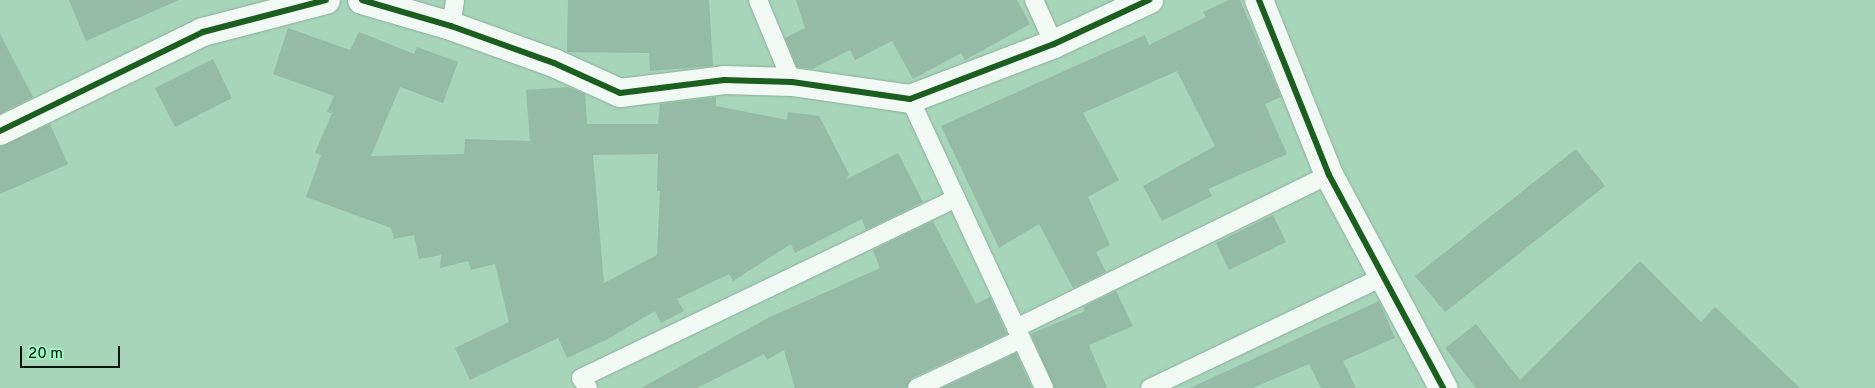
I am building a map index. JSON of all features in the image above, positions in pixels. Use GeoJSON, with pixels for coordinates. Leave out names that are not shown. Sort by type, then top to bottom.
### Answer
{"type":"FeatureCollection","features":[{"type":"Feature","properties":{"kind":"street"},"geometry":{"type":"LineString","coordinates":[[0,132],[203,32],[326,0]]}},
{"type":"Feature","properties":{"kind":"street"},"geometry":{"type":"LineString","coordinates":[[362,0],[453,13],[620,93],[724,80],[792,82],[910,100],[1054,44],[1142,1]]}},
{"type":"Feature","properties":{"kind":"street"},"geometry":{"type":"LineString","coordinates":[[1259,0],[1328,175],[1443,388]]}},
{"type":"Feature","properties":{"kind":"lane"},"geometry":{"type":"LineString","coordinates":[[758,0],[792,82]]}},
{"type":"Feature","properties":{"kind":"lane"},"geometry":{"type":"LineString","coordinates":[[1034,0],[1054,44]]}},
{"type":"Feature","properties":{"kind":"lane"},"geometry":{"type":"LineString","coordinates":[[910,100],[1044,388]]}},
{"type":"Feature","properties":{"kind":"lane"},"geometry":{"type":"LineString","coordinates":[[917,388],[1328,175]]}},
{"type":"Feature","properties":{"kind":"lane"},"geometry":{"type":"LineString","coordinates":[[588,388],[581,378],[956,198]]}},
{"type":"Feature","properties":{"kind":"lane"},"geometry":{"type":"LineString","coordinates":[[1150,388],[1383,276]]}},
{"type":"Feature","properties":{"kind":"building"},"geometry":{"type":"Polygon","coordinates":[[[69,0],[179,0],[86,41],[69,0]]]}},
{"type":"Feature","properties":{"kind":"building"},"geometry":{"type":"Polygon","coordinates":[[[568,0],[709,0],[713,66],[650,71],[649,53],[567,52],[568,0]]]}},
{"type":"Feature","properties":{"kind":"building"},"geometry":{"type":"Polygon","coordinates":[[[796,0],[1017,0],[1030,24],[965,60],[961,53],[913,79],[892,41],[855,60],[850,50],[812,69],[797,67],[785,38],[805,28],[796,0]]]}},
{"type":"Feature","properties":{"kind":"building"},"geometry":{"type":"Polygon","coordinates":[[[1229,0],[1240,0],[1281,97],[1265,104],[1287,154],[1208,189],[1212,196],[1162,221],[1143,186],[1215,146],[1177,71],[1083,113],[1119,180],[1088,197],[1110,245],[1096,252],[1106,272],[1073,288],[1039,224],[999,248],[941,126],[1145,35],[1149,45],[1206,17],[1203,12],[1229,0]]]}},
{"type":"Feature","properties":{"kind":"building"},"geometry":{"type":"Polygon","coordinates":[[[288,28],[350,50],[359,32],[414,54],[417,47],[458,62],[443,103],[400,87],[371,156],[464,154],[465,139],[530,141],[526,90],[568,87],[585,94],[587,124],[658,124],[660,104],[716,97],[716,106],[787,120],[788,112],[819,116],[849,174],[847,179],[898,153],[923,202],[866,230],[862,219],[795,253],[791,244],[733,281],[729,274],[677,299],[684,311],[661,323],[655,311],[606,340],[567,358],[558,338],[470,380],[455,348],[509,322],[495,264],[471,270],[468,261],[440,268],[441,255],[419,259],[414,235],[394,239],[391,228],[306,197],[321,155],[315,153],[332,113],[327,112],[334,96],[273,74],[288,28]],[[658,154],[593,155],[604,283],[657,255],[660,191],[657,191],[658,154]]]}},
{"type":"Feature","properties":{"kind":"building"},"geometry":{"type":"Polygon","coordinates":[[[0,34],[33,97],[0,114],[0,34]]]}},
{"type":"Feature","properties":{"kind":"building"},"geometry":{"type":"Polygon","coordinates":[[[213,59],[232,98],[175,127],[155,88],[213,59]]]}},
{"type":"Feature","properties":{"kind":"building"},"geometry":{"type":"Polygon","coordinates":[[[50,124],[68,164],[0,194],[0,146],[50,124]]]}},
{"type":"Feature","properties":{"kind":"building"},"geometry":{"type":"Polygon","coordinates":[[[1576,149],[1605,186],[1445,312],[1415,276],[1576,149]]]}},
{"type":"Feature","properties":{"kind":"building"},"geometry":{"type":"Polygon","coordinates":[[[1273,215],[1286,242],[1229,270],[1216,243],[1273,215]]]}},
{"type":"Feature","properties":{"kind":"building"},"geometry":{"type":"Polygon","coordinates":[[[933,221],[976,304],[990,297],[1007,334],[912,378],[907,388],[795,388],[784,350],[767,360],[764,354],[697,388],[641,388],[768,318],[880,268],[873,250],[933,221]]]}},
{"type":"Feature","properties":{"kind":"building"},"geometry":{"type":"Polygon","coordinates":[[[1640,261],[1701,322],[1715,307],[1800,388],[1476,388],[1445,348],[1476,324],[1520,380],[1640,261]]]}},
{"type":"Feature","properties":{"kind":"building"},"geometry":{"type":"Polygon","coordinates":[[[1116,291],[1133,326],[1089,345],[1107,388],[1054,388],[1031,334],[1085,311],[1083,307],[1116,291]]]}},
{"type":"Feature","properties":{"kind":"building"},"geometry":{"type":"Polygon","coordinates":[[[1379,301],[1395,338],[1343,361],[1356,388],[1321,388],[1309,364],[1253,388],[1190,388],[1379,301]]]}},
{"type":"Feature","properties":{"kind":"building"},"geometry":{"type":"Polygon","coordinates":[[[1016,353],[1032,388],[942,388],[1016,353]]]}},
{"type":"Feature","properties":{"kind":"cycle path"},"geometry":{"type":"LineString","coordinates":[[0,131],[203,32],[326,0]]}},
{"type":"Feature","properties":{"kind":"cycle path"},"geometry":{"type":"LineString","coordinates":[[362,0],[451,26],[554,63],[620,93],[724,80],[792,82],[910,99],[1054,44],[1149,0]]}},
{"type":"Feature","properties":{"kind":"cycle path"},"geometry":{"type":"LineString","coordinates":[[1259,0],[1329,175],[1443,388]]}}]}
